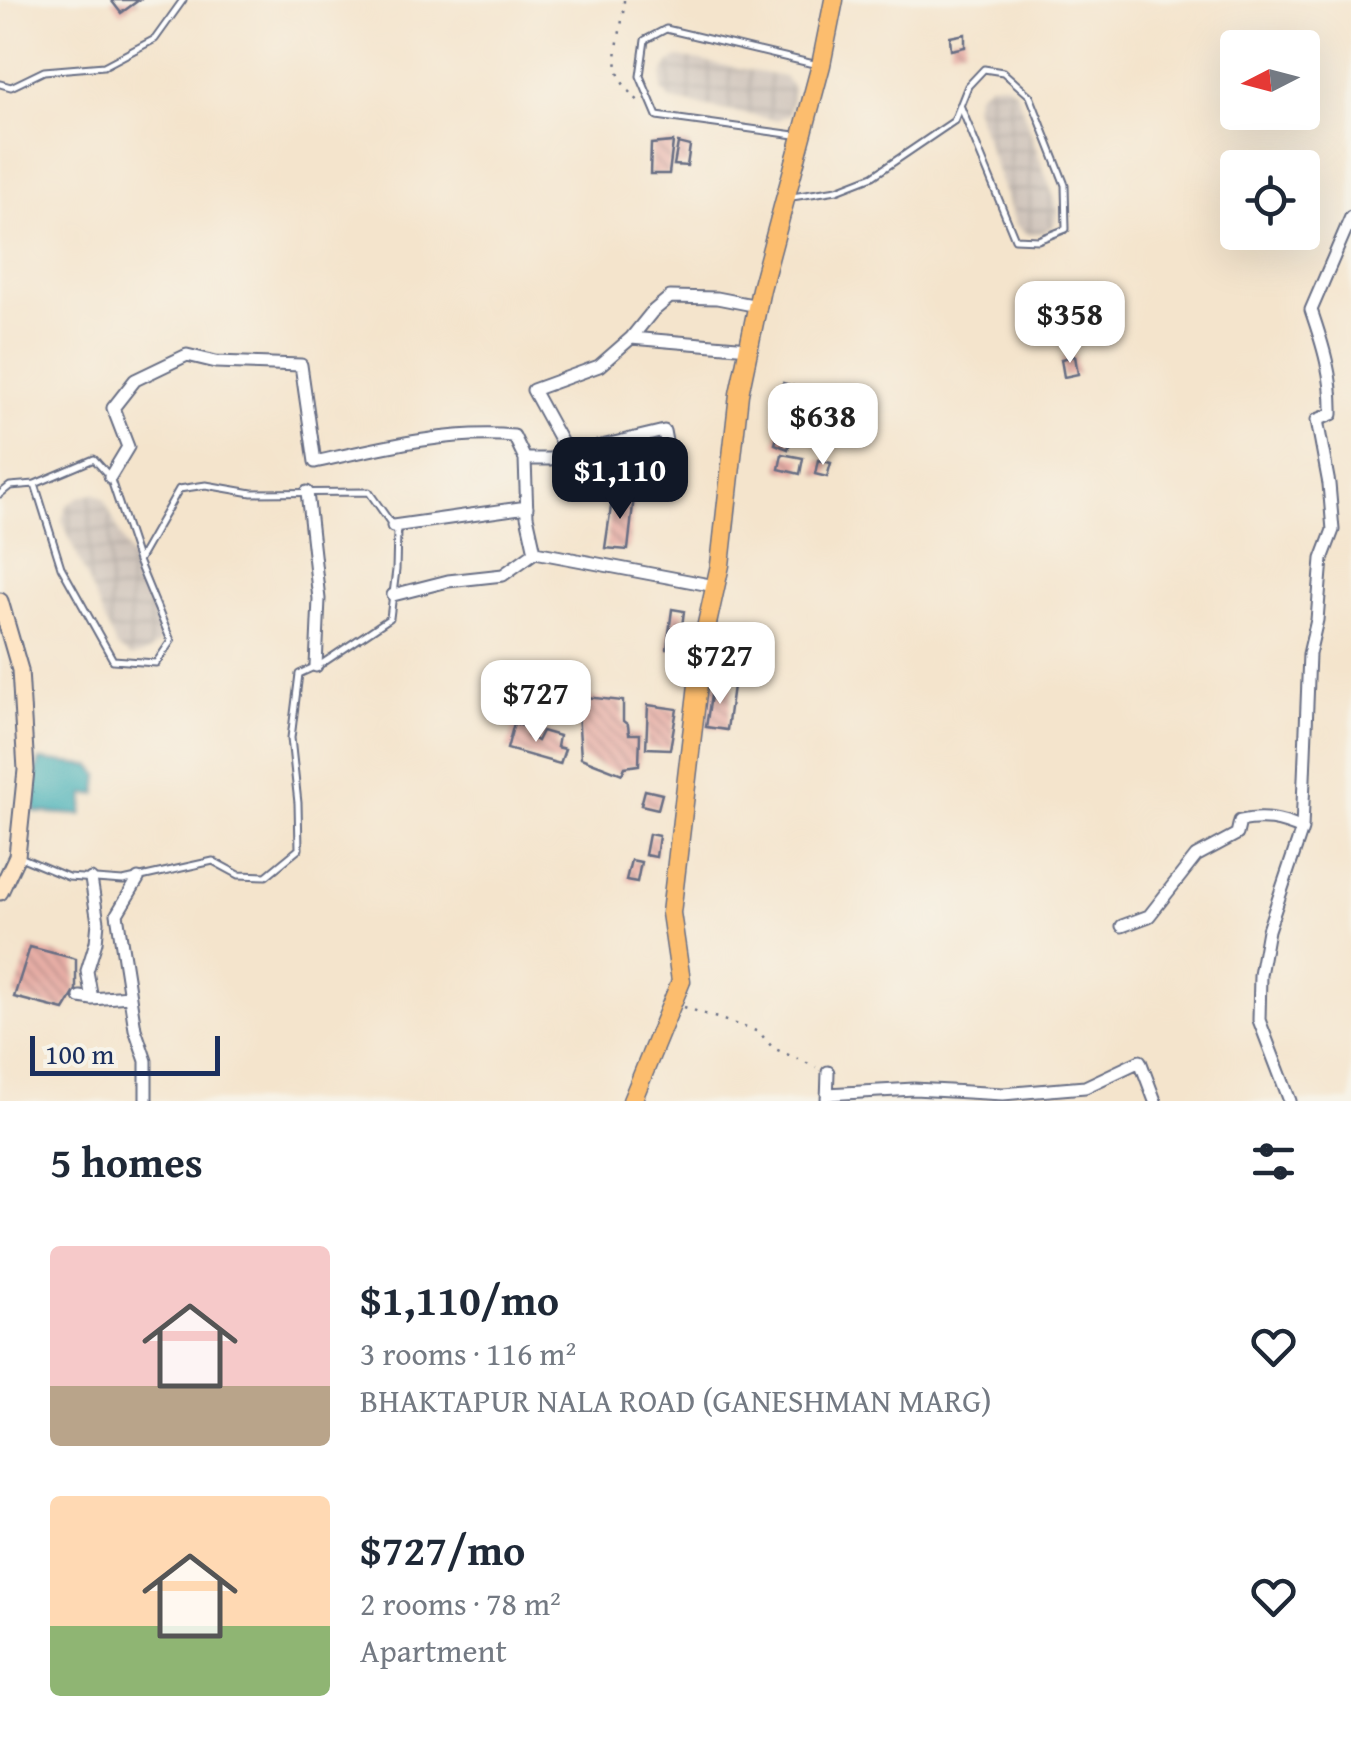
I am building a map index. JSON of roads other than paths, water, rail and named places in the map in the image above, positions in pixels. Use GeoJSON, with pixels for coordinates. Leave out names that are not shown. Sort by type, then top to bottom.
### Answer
{"type":"FeatureCollection","features":[{"type":"Feature","properties":{"kind":"main road"},"geometry":{"type":"LineString","coordinates":[[632,1101],[681,980],[670,913],[703,642],[727,514],[740,394],[834,0]]}},
{"type":"Feature","properties":{"kind":"main road"},"geometry":{"type":"LineString","coordinates":[[0,601],[20,670],[26,770],[17,856],[0,892]]}},
{"type":"Feature","properties":{"kind":"street"},"geometry":{"type":"LineString","coordinates":[[1290,1101],[1259,1020],[1260,975],[1268,930],[1302,829],[1309,654],[1318,620],[1322,559],[1332,530],[1329,484],[1316,420],[1332,414],[1332,396],[1329,366],[1311,310],[1351,217]]}},
{"type":"Feature","properties":{"kind":"street"},"geometry":{"type":"LineString","coordinates":[[568,454],[533,390],[600,366],[670,297],[717,298],[758,306]]}},
{"type":"Feature","properties":{"kind":"street"},"geometry":{"type":"LineString","coordinates":[[631,338],[749,348]]}},
{"type":"Feature","properties":{"kind":"street"},"geometry":{"type":"LineString","coordinates":[[110,477],[128,447],[112,408],[136,380],[187,355],[216,362],[301,365],[314,462],[486,433],[514,436],[526,459],[527,506],[535,552]]}},
{"type":"Feature","properties":{"kind":"street"},"geometry":{"type":"LineString","coordinates":[[526,459],[550,460],[664,431],[669,457],[668,489]]}},
{"type":"Feature","properties":{"kind":"street"},"geometry":{"type":"LineString","coordinates":[[308,492],[319,600],[316,666]]}},
{"type":"Feature","properties":{"kind":"street"},"geometry":{"type":"LineString","coordinates":[[392,526],[527,506]]}},
{"type":"Feature","properties":{"kind":"street"},"geometry":{"type":"LineString","coordinates":[[393,595],[448,581],[503,575],[535,552],[714,586]]}},
{"type":"Feature","properties":{"kind":"street"},"geometry":{"type":"LineString","coordinates":[[1122,926],[1149,916],[1196,856],[1238,834],[1240,821],[1257,817],[1282,820],[1302,829]]}},
{"type":"Feature","properties":{"kind":"street"},"geometry":{"type":"LineString","coordinates":[[91,879],[98,922],[87,971],[86,998],[129,996]]}},
{"type":"Feature","properties":{"kind":"street"},"geometry":{"type":"LineString","coordinates":[[138,879],[117,914],[135,1028],[146,1062],[146,1101]]}},
{"type":"Feature","properties":{"kind":"street"},"geometry":{"type":"LineString","coordinates":[[828,1072],[827,1098],[914,1089],[1030,1093],[1085,1087],[1140,1062],[1155,1101]]}},
{"type":"Feature","properties":{"kind":"lane"},"geometry":{"type":"LineString","coordinates":[[0,84],[11,87],[44,71],[104,66],[155,39],[182,0]]}},
{"type":"Feature","properties":{"kind":"lane"},"geometry":{"type":"LineString","coordinates":[[802,136],[657,116],[640,76],[645,40],[666,30],[821,66]]}},
{"type":"Feature","properties":{"kind":"lane"},"geometry":{"type":"LineString","coordinates":[[784,198],[837,190],[873,176],[954,121],[960,105],[968,86],[984,69],[1003,72],[1030,96],[1064,186],[1066,229],[1038,240],[1015,239],[960,105]]}},
{"type":"Feature","properties":{"kind":"lane"},"geometry":{"type":"LineString","coordinates":[[0,494],[10,486],[35,484],[94,460],[110,477],[170,641],[156,662],[113,660],[61,567],[35,484]]}},
{"type":"Feature","properties":{"kind":"lane"},"geometry":{"type":"LineString","coordinates":[[17,856],[68,877],[123,882],[213,861],[239,875],[266,876],[298,849],[291,738],[300,674],[390,618],[397,532],[370,492],[252,493],[206,485],[179,489],[138,561]]}},
{"type":"Feature","properties":{"kind":"water"},"geometry":{"type":"Polygon","coordinates":[[[40,760],[92,766],[99,775],[97,794],[85,794],[82,815],[35,812],[31,784],[40,760]]]}}]}
